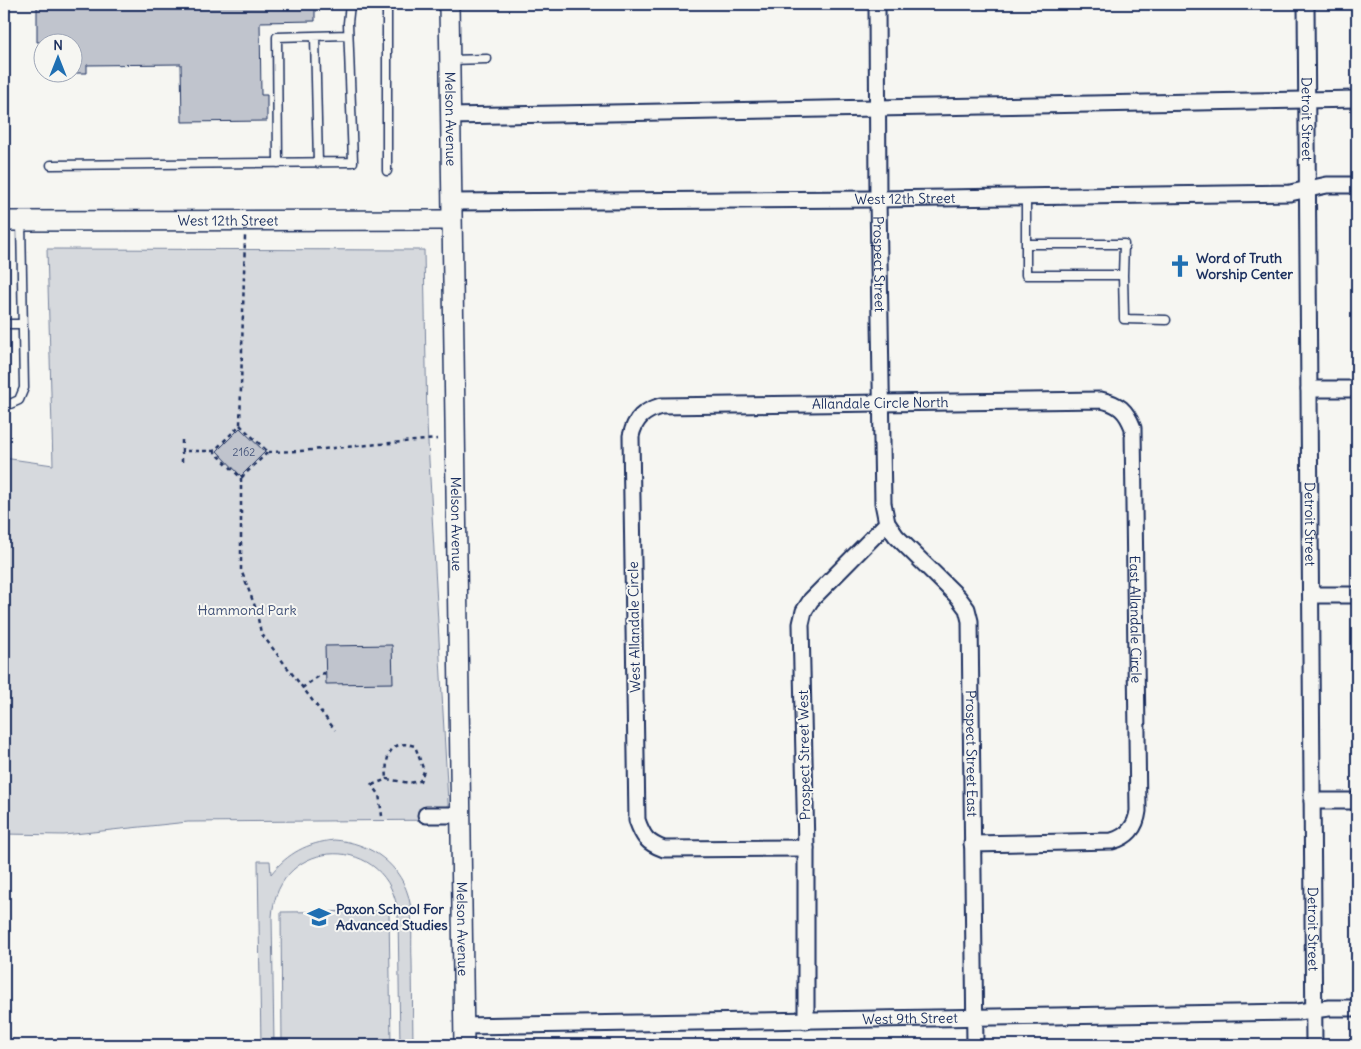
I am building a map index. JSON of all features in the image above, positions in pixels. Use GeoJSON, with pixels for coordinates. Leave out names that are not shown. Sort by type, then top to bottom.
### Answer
{"type":"FeatureCollection","features":[{"type":"Feature","properties":{"kind":"street","name":"Melson Avenue"},"geometry":{"type":"LineString","coordinates":[[449,4],[464,1045]]}},
{"type":"Feature","properties":{"kind":"street","name":"Prospect Street"},"geometry":{"type":"LineString","coordinates":[[877,4],[883,503],[887,523]]}},
{"type":"Feature","properties":{"kind":"street","name":"Detroit Street"},"geometry":{"type":"LineString","coordinates":[[1306,4],[1314,1045]]}},
{"type":"Feature","properties":{"kind":"street"},"geometry":{"type":"LineString","coordinates":[[450,116],[1357,99]]}},
{"type":"Feature","properties":{"kind":"street","name":"West 12th Street"},"geometry":{"type":"LineString","coordinates":[[12,221],[878,199],[1290,194],[1327,185],[1357,185]]}},
{"type":"Feature","properties":{"kind":"street"},"geometry":{"type":"LineString","coordinates":[[1309,389],[1357,389]]}},
{"type":"Feature","properties":{"kind":"street","name":"Allandale Circle North"},"geometry":{"type":"LineString","coordinates":[[640,416],[650,409],[661,406],[1101,400],[1111,402],[1121,408]]}},
{"type":"Feature","properties":{"kind":"street","name":"East Allandale Circle"},"geometry":{"type":"LineString","coordinates":[[972,844],[1112,842],[1123,838],[1136,822],[1138,811],[1133,428],[1128,416],[1121,408]]}},
{"type":"Feature","properties":{"kind":"street","name":"West Allandale Circle"},"geometry":{"type":"LineString","coordinates":[[640,416],[631,436],[637,820],[640,830],[653,845],[664,849],[806,848]]}},
{"type":"Feature","properties":{"kind":"street","name":"Prospect Street East"},"geometry":{"type":"LineString","coordinates":[[887,523],[907,549],[958,597],[967,609],[970,621],[975,1018]]}},
{"type":"Feature","properties":{"kind":"street","name":"Prospect Street West"},"geometry":{"type":"LineString","coordinates":[[806,1021],[806,848],[801,624],[804,611],[811,600],[887,523]]}},
{"type":"Feature","properties":{"kind":"street"},"geometry":{"type":"LineString","coordinates":[[1310,595],[1357,595]]}},
{"type":"Feature","properties":{"kind":"street"},"geometry":{"type":"LineString","coordinates":[[1312,801],[1357,801]]}},
{"type":"Feature","properties":{"kind":"street"},"geometry":{"type":"LineString","coordinates":[[426,815],[460,815]]}},
{"type":"Feature","properties":{"kind":"street","name":"West 9th Street"},"geometry":{"type":"LineString","coordinates":[[464,1026],[1297,1012],[1357,1008]]}},
{"type":"Feature","properties":{"kind":"street"},"geometry":{"type":"LineString","coordinates":[[975,1018],[975,1045]]}},
{"type":"Feature","properties":{"kind":"lane"},"geometry":{"type":"LineString","coordinates":[[51,165],[353,162],[348,35],[350,4]]}},
{"type":"Feature","properties":{"kind":"lane"},"geometry":{"type":"LineString","coordinates":[[386,4],[387,171]]}},
{"type":"Feature","properties":{"kind":"lane"},"geometry":{"type":"LineString","coordinates":[[278,163],[277,38],[348,35]]}},
{"type":"Feature","properties":{"kind":"lane"},"geometry":{"type":"LineString","coordinates":[[315,36],[318,163]]}},
{"type":"Feature","properties":{"kind":"lane"},"geometry":{"type":"LineString","coordinates":[[450,60],[487,59]]}},
{"type":"Feature","properties":{"kind":"lane"},"geometry":{"type":"LineString","coordinates":[[1026,197],[1026,275],[1123,275]]}},
{"type":"Feature","properties":{"kind":"lane"},"geometry":{"type":"LineString","coordinates":[[4,404],[10,404],[19,400],[24,388],[22,324],[12,221]]}},
{"type":"Feature","properties":{"kind":"lane"},"geometry":{"type":"LineString","coordinates":[[1027,244],[1124,244],[1124,319],[1166,320]]}},
{"type":"Feature","properties":{"kind":"lane"},"geometry":{"type":"LineString","coordinates":[[4,324],[22,324]]}},
{"type":"Feature","properties":{"kind":"path"},"geometry":{"type":"LineString","coordinates":[[182,451],[214,451],[240,425],[245,236]]}},
{"type":"Feature","properties":{"kind":"path"},"geometry":{"type":"LineString","coordinates":[[240,425],[268,452]]}},
{"type":"Feature","properties":{"kind":"path"},"geometry":{"type":"LineString","coordinates":[[241,478],[268,452],[300,452],[438,439]]}},
{"type":"Feature","properties":{"kind":"path"},"geometry":{"type":"LineString","coordinates":[[182,440],[182,462]]}},
{"type":"Feature","properties":{"kind":"path"},"geometry":{"type":"LineString","coordinates":[[214,451],[241,478],[241,570],[256,609],[260,632],[335,730]]}},
{"type":"Feature","properties":{"kind":"path"},"geometry":{"type":"LineString","coordinates":[[302,688],[323,673],[326,674]]}},
{"type":"Feature","properties":{"kind":"path"},"geometry":{"type":"LineString","coordinates":[[382,816],[379,794],[371,784],[388,779],[409,783],[420,781],[424,771],[415,746],[403,744],[393,747],[388,758],[388,779]]}},
{"type":"Feature","properties":{"kind":"green space","name":"Hammond Park"},"geometry":{"type":"Polygon","coordinates":[[[47,249],[424,250],[427,424],[449,820],[188,822],[64,835],[4,834],[4,458],[53,465],[47,249]]]}},
{"type":"Feature","properties":{"kind":"green space"},"geometry":{"type":"Polygon","coordinates":[[[334,840],[360,845],[383,858],[400,877],[406,889],[411,917],[413,1045],[400,1045],[398,915],[391,888],[376,869],[356,857],[334,854],[312,858],[293,870],[279,890],[272,917],[274,1045],[261,1045],[258,861],[270,861],[271,874],[284,860],[299,850],[324,841],[334,840]]]}},
{"type":"Feature","properties":{"kind":"green space"},"geometry":{"type":"Polygon","coordinates":[[[389,911],[391,1045],[282,1045],[281,912],[389,911]]]}},
{"type":"Feature","properties":{"kind":"building"},"geometry":{"type":"Polygon","coordinates":[[[37,4],[315,4],[315,21],[260,22],[261,95],[267,95],[267,121],[182,122],[181,64],[87,65],[87,73],[82,73],[82,32],[37,32],[37,4]]]}},
{"type":"Feature","properties":{"kind":"building"},"geometry":{"type":"Polygon","coordinates":[[[240,428],[265,452],[241,476],[217,451],[240,428]]]}},
{"type":"Feature","properties":{"kind":"building"},"geometry":{"type":"Polygon","coordinates":[[[392,645],[393,683],[326,684],[325,646],[392,645]]]}},
{"type":"Feature","properties":{"kind":"place","name":"Word of Truth Worship Center"},"geometry":{"type":"Point","coordinates":[1180,266]}},
{"type":"Feature","properties":{"kind":"place","name":"Paxon School For Advanced Studies"},"geometry":{"type":"Point","coordinates":[319,917]}}]}
